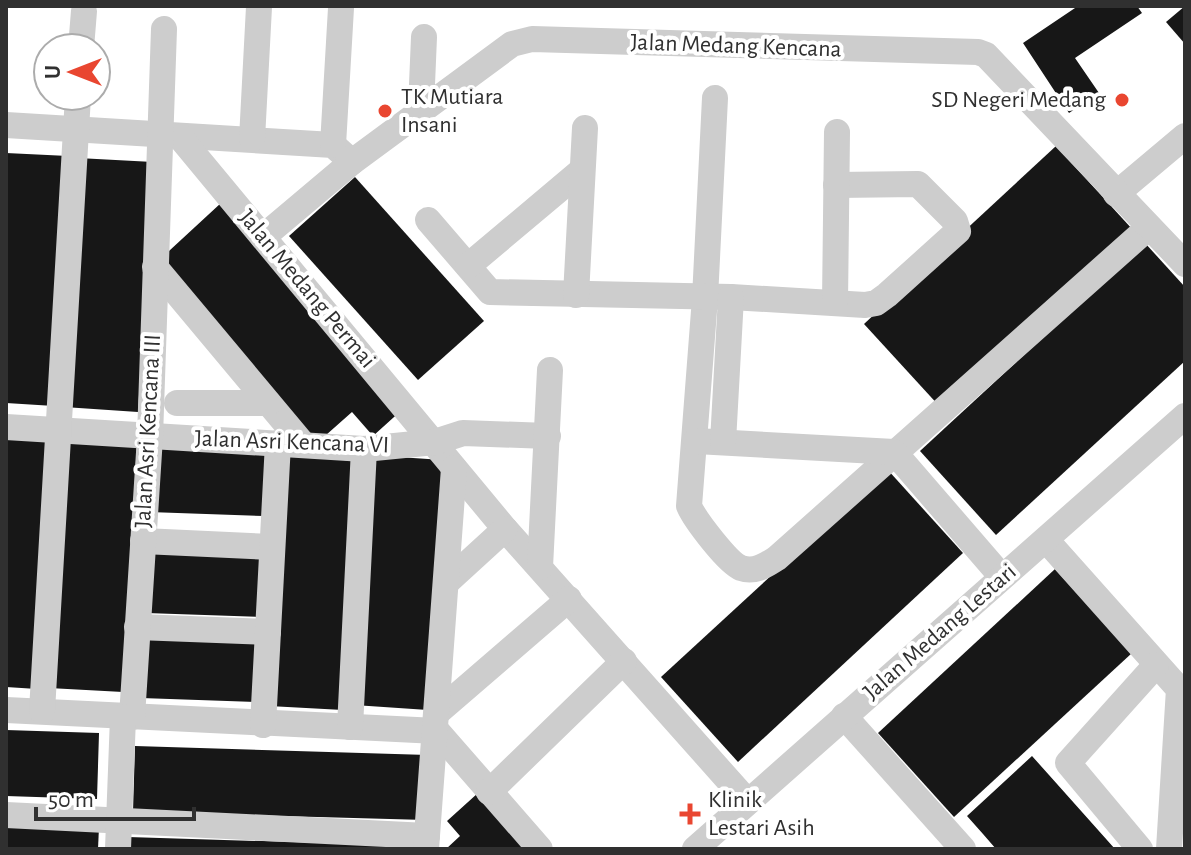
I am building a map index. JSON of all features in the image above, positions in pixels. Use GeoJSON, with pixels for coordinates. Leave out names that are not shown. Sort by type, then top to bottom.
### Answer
{"type":"FeatureCollection","features":[{"type":"Feature","properties":{"kind":"street"},"geometry":{"type":"LineString","coordinates":[[252,139],[259,7]]}},
{"type":"Feature","properties":{"kind":"street"},"geometry":{"type":"LineString","coordinates":[[6,125],[252,139],[343,153],[341,8]]}},
{"type":"Feature","properties":{"kind":"street"},"geometry":{"type":"LineString","coordinates":[[82,32],[84,11]]}},
{"type":"Feature","properties":{"kind":"street","name":"Jalan Asri Kencana III"},"geometry":{"type":"LineString","coordinates":[[119,836],[150,437],[155,267],[166,136],[164,29]]}},
{"type":"Feature","properties":{"kind":"street"},"geometry":{"type":"LineString","coordinates":[[421,108],[424,37]]}},
{"type":"Feature","properties":{"kind":"street","name":"Jalan Medang Kencana"},"geometry":{"type":"LineString","coordinates":[[263,237],[343,153],[421,108],[512,44],[532,39],[978,52],[986,55],[1185,264]]}},
{"type":"Feature","properties":{"kind":"street"},"geometry":{"type":"LineString","coordinates":[[715,98],[723,442]]}},
{"type":"Feature","properties":{"kind":"street"},"geometry":{"type":"LineString","coordinates":[[42,711],[77,112]]}},
{"type":"Feature","properties":{"kind":"street"},"geometry":{"type":"LineString","coordinates":[[576,295],[585,128]]}},
{"type":"Feature","properties":{"kind":"street"},"geometry":{"type":"LineString","coordinates":[[835,303],[837,132]]}},
{"type":"Feature","properties":{"kind":"street","name":"Jalan Medang Permai"},"geometry":{"type":"LineString","coordinates":[[166,136],[263,237],[505,529],[747,801]]}},
{"type":"Feature","properties":{"kind":"street"},"geometry":{"type":"LineString","coordinates":[[1116,194],[1185,136]]}},
{"type":"Feature","properties":{"kind":"street"},"geometry":{"type":"LineString","coordinates":[[468,266],[581,171]]}},
{"type":"Feature","properties":{"kind":"street"},"geometry":{"type":"LineString","coordinates":[[428,220],[490,292],[835,303],[876,303],[958,231],[955,221],[918,184],[836,185]]}},
{"type":"Feature","properties":{"kind":"street"},"geometry":{"type":"LineString","coordinates":[[718,297],[689,506],[694,518],[739,567],[751,570],[777,558],[1149,227]]}},
{"type":"Feature","properties":{"kind":"street"},"geometry":{"type":"LineString","coordinates":[[155,267],[268,403],[290,444],[272,547],[263,718]]}},
{"type":"Feature","properties":{"kind":"street"},"geometry":{"type":"LineString","coordinates":[[540,567],[550,370]]}},
{"type":"Feature","properties":{"kind":"street"},"geometry":{"type":"LineString","coordinates":[[177,403],[268,403]]}},
{"type":"Feature","properties":{"kind":"street","name":"Jalan Medang Lestari"},"geometry":{"type":"LineString","coordinates":[[695,849],[1185,416]]}},
{"type":"Feature","properties":{"kind":"street","name":"Jalan Asri Kencana VI"},"geometry":{"type":"LineString","coordinates":[[6,427],[60,437],[150,437],[364,449],[435,442]]}},
{"type":"Feature","properties":{"kind":"street"},"geometry":{"type":"LineString","coordinates":[[435,442],[463,433],[548,436]]}},
{"type":"Feature","properties":{"kind":"street"},"geometry":{"type":"LineString","coordinates":[[696,441],[894,452],[1002,577]]}},
{"type":"Feature","properties":{"kind":"street"},"geometry":{"type":"LineString","coordinates":[[350,727],[364,449]]}},
{"type":"Feature","properties":{"kind":"street"},"geometry":{"type":"LineString","coordinates":[[6,815],[119,836],[427,843],[454,468]]}},
{"type":"Feature","properties":{"kind":"street"},"geometry":{"type":"LineString","coordinates":[[446,583],[505,529]]}},
{"type":"Feature","properties":{"kind":"street"},"geometry":{"type":"LineString","coordinates":[[143,541],[272,547]]}},
{"type":"Feature","properties":{"kind":"street"},"geometry":{"type":"LineString","coordinates":[[1047,541],[1179,689],[1181,754],[1169,849]]}},
{"type":"Feature","properties":{"kind":"street"},"geometry":{"type":"LineString","coordinates":[[6,710],[128,717],[263,718],[350,727],[437,722],[569,599]]}},
{"type":"Feature","properties":{"kind":"street"},"geometry":{"type":"LineString","coordinates":[[137,627],[268,632]]}},
{"type":"Feature","properties":{"kind":"street"},"geometry":{"type":"LineString","coordinates":[[489,792],[624,661]]}},
{"type":"Feature","properties":{"kind":"street"},"geometry":{"type":"LineString","coordinates":[[1140,849],[1069,766],[1069,760],[1156,665]]}},
{"type":"Feature","properties":{"kind":"street"},"geometry":{"type":"LineString","coordinates":[[844,716],[963,849]]}},
{"type":"Feature","properties":{"kind":"street"},"geometry":{"type":"LineString","coordinates":[[437,722],[489,792],[540,849]]}},
{"type":"Feature","properties":{"kind":"building"},"geometry":{"type":"Polygon","coordinates":[[[1078,6],[1137,6],[1142,13],[1075,58],[1099,93],[1069,113],[1023,43],[1078,6]]]}},
{"type":"Feature","properties":{"kind":"building"},"geometry":{"type":"Polygon","coordinates":[[[1185,6],[1185,44],[1166,22],[1185,6]]]}},
{"type":"Feature","properties":{"kind":"building"},"geometry":{"type":"Polygon","coordinates":[[[1056,146],[1133,230],[941,408],[864,324],[1056,146]]]}},
{"type":"Feature","properties":{"kind":"building"},"geometry":{"type":"Polygon","coordinates":[[[6,153],[68,156],[54,406],[6,403],[6,153]]]}},
{"type":"Feature","properties":{"kind":"building"},"geometry":{"type":"Polygon","coordinates":[[[78,158],[153,162],[138,412],[64,407],[78,158]]]}},
{"type":"Feature","properties":{"kind":"building"},"geometry":{"type":"Polygon","coordinates":[[[355,177],[484,321],[418,380],[289,236],[355,177]]]}},
{"type":"Feature","properties":{"kind":"building"},"geometry":{"type":"Polygon","coordinates":[[[221,203],[404,408],[373,436],[352,412],[317,443],[156,263],[221,203]]]}},
{"type":"Feature","properties":{"kind":"building"},"geometry":{"type":"Polygon","coordinates":[[[1145,243],[1185,287],[1185,361],[996,535],[920,451],[1145,243]]]}},
{"type":"Feature","properties":{"kind":"building"},"geometry":{"type":"Polygon","coordinates":[[[6,437],[52,439],[37,689],[6,687],[6,437]]]}},
{"type":"Feature","properties":{"kind":"building"},"geometry":{"type":"Polygon","coordinates":[[[63,438],[137,443],[123,692],[49,688],[63,438]]]}},
{"type":"Feature","properties":{"kind":"building"},"geometry":{"type":"Polygon","coordinates":[[[151,447],[266,450],[264,516],[149,512],[151,447]]]}},
{"type":"Feature","properties":{"kind":"building"},"geometry":{"type":"Polygon","coordinates":[[[368,455],[443,460],[428,710],[354,705],[368,455]]]}},
{"type":"Feature","properties":{"kind":"building"},"geometry":{"type":"Polygon","coordinates":[[[284,456],[358,461],[343,710],[269,706],[284,456]]]}},
{"type":"Feature","properties":{"kind":"building"},"geometry":{"type":"Polygon","coordinates":[[[887,469],[963,553],[738,762],[661,677],[887,469]]]}},
{"type":"Feature","properties":{"kind":"building"},"geometry":{"type":"Polygon","coordinates":[[[147,548],[262,552],[261,617],[146,613],[147,548]]]}},
{"type":"Feature","properties":{"kind":"building"},"geometry":{"type":"Polygon","coordinates":[[[1055,569],[1132,653],[954,817],[878,733],[1055,569]]]}},
{"type":"Feature","properties":{"kind":"building"},"geometry":{"type":"Polygon","coordinates":[[[143,633],[258,637],[256,702],[141,698],[143,633]]]}},
{"type":"Feature","properties":{"kind":"building"},"geometry":{"type":"Polygon","coordinates":[[[6,730],[99,733],[97,799],[6,796],[6,730]]]}},
{"type":"Feature","properties":{"kind":"building"},"geometry":{"type":"Polygon","coordinates":[[[135,746],[428,755],[426,820],[133,812],[135,746]]]}},
{"type":"Feature","properties":{"kind":"building"},"geometry":{"type":"Polygon","coordinates":[[[1032,756],[1115,849],[996,849],[967,816],[1032,756]]]}},
{"type":"Feature","properties":{"kind":"building"},"geometry":{"type":"Polygon","coordinates":[[[478,793],[528,849],[446,849],[460,836],[447,821],[478,793]]]}},
{"type":"Feature","properties":{"kind":"building"},"geometry":{"type":"Polygon","coordinates":[[[6,824],[99,827],[98,849],[6,849],[6,824]]]}},
{"type":"Feature","properties":{"kind":"building"},"geometry":{"type":"Polygon","coordinates":[[[128,837],[421,846],[421,849],[127,849],[128,837]]]}},
{"type":"Feature","properties":{"kind":"place","name":"SD Negeri Medang"},"geometry":{"type":"Point","coordinates":[1122,100]}},
{"type":"Feature","properties":{"kind":"place","name":"TK Mutiara Insani"},"geometry":{"type":"Point","coordinates":[385,111]}},
{"type":"Feature","properties":{"kind":"place","name":"Klinik Lestari Asih"},"geometry":{"type":"Point","coordinates":[690,814]}}]}
